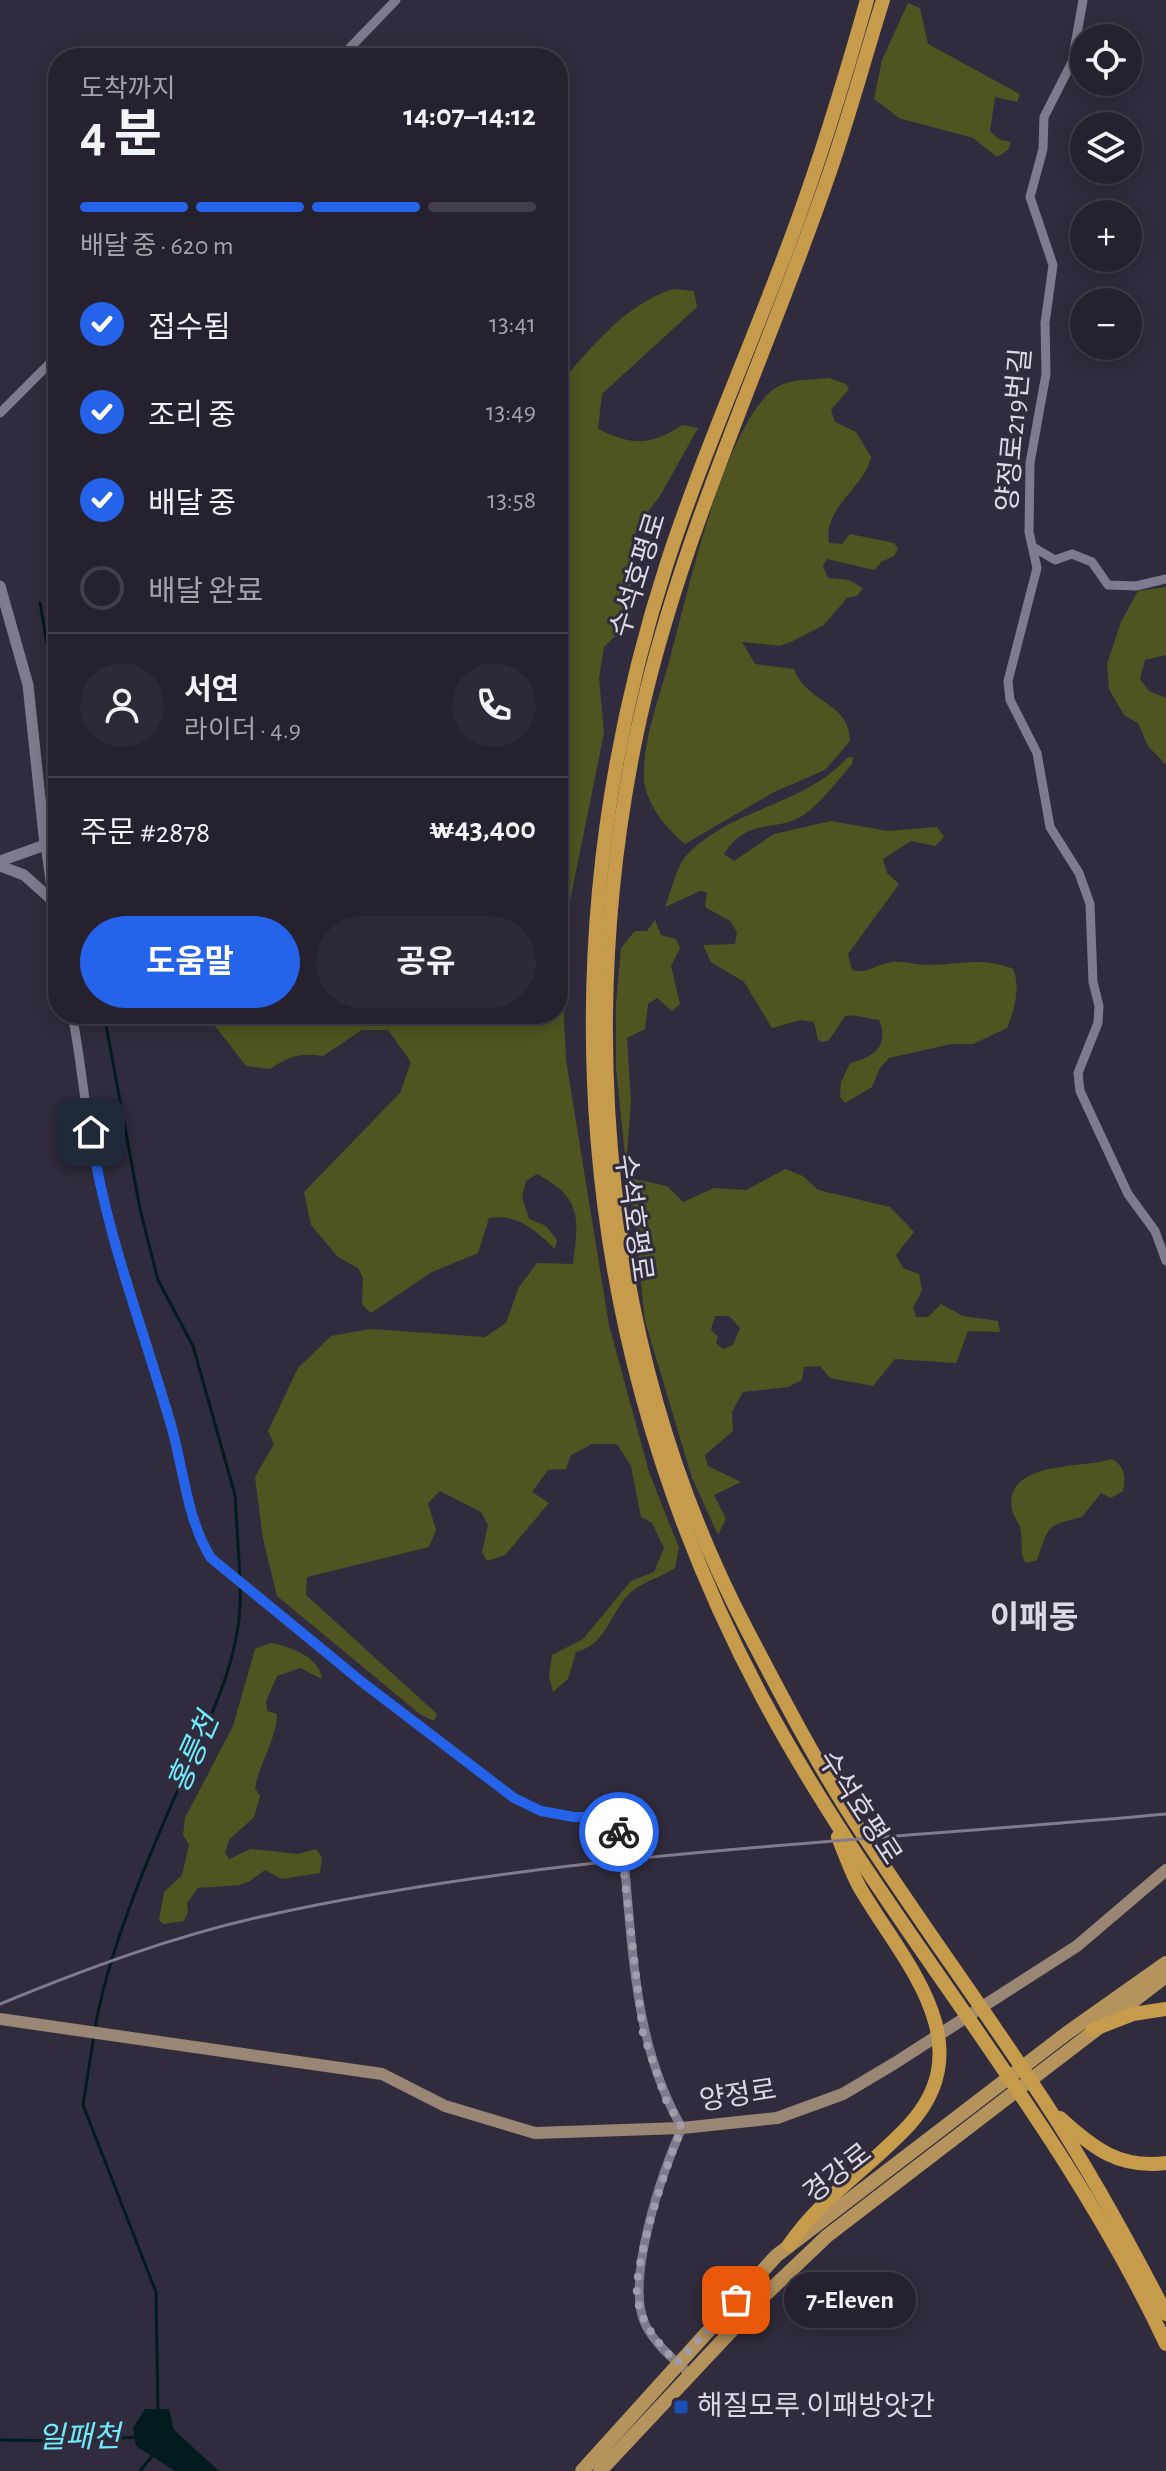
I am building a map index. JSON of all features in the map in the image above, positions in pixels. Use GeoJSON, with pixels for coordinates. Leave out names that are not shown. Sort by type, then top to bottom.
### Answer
{"type":"FeatureCollection","features":[{"type":"Feature","properties":{"kind":"highway","name":"수석호평로"},"geometry":{"type":"LineString","coordinates":[[867,0],[829,131],[712,441],[655,608],[631,695],[609,813],[591,1008],[593,1118],[605,1218],[620,1307],[670,1486],[704,1575],[746,1665],[828,1814],[1037,2120],[1125,2263],[1166,2344]]}},
{"type":"Feature","properties":{"kind":"highway","name":"수석호평로"},"geometry":{"type":"LineString","coordinates":[[883,0],[828,179],[691,544],[661,643],[634,751],[617,856],[606,973],[605,1081],[615,1189],[632,1294],[662,1420],[704,1533],[743,1623],[826,1775],[1050,2110],[1166,2314]]}},
{"type":"Feature","properties":{"kind":"highway"},"geometry":{"type":"LineString","coordinates":[[789,2245],[804,2222],[911,2123],[931,2088],[940,2052],[936,2018],[927,1992],[854,1877],[828,1814]]}},
{"type":"Feature","properties":{"kind":"highway"},"geometry":{"type":"LineString","coordinates":[[1092,2030],[1133,2014],[1166,2009]]}},
{"type":"Feature","properties":{"kind":"highway"},"geometry":{"type":"LineString","coordinates":[[1050,2110],[1099,2152],[1124,2163],[1166,2163]]}},
{"type":"Feature","properties":{"kind":"main road","name":"양정로"},"geometry":{"type":"LineString","coordinates":[[0,2019],[382,2074],[445,2106],[535,2133],[682,2128],[777,2118],[843,2094],[1077,1946],[1166,1870]]}},
{"type":"Feature","properties":{"kind":"main road","name":"경강로"},"geometry":{"type":"LineString","coordinates":[[582,2471],[677,2363],[789,2245],[1067,2033],[1166,1963]]}},
{"type":"Feature","properties":{"kind":"main road","name":"경강로"},"geometry":{"type":"LineString","coordinates":[[600,2471],[690,2374],[827,2236],[1166,1976]]}},
{"type":"Feature","properties":{"kind":"street"},"geometry":{"type":"LineString","coordinates":[[350,48],[396,0]]}},
{"type":"Feature","properties":{"kind":"street","name":"양정로219번길"},"geometry":{"type":"LineString","coordinates":[[1083,0],[1072,62],[1044,117],[1043,149],[1030,197],[1032,212],[1053,265],[1045,323],[1046,374],[1030,463],[1029,532],[1037,568],[1008,681],[1010,700],[1037,753],[1050,827],[1079,873],[1090,904],[1093,982],[1099,1006],[1098,1023],[1078,1073],[1080,1091],[1128,1194],[1155,1231],[1166,1261]]}},
{"type":"Feature","properties":{"kind":"street"},"geometry":{"type":"LineString","coordinates":[[0,413],[48,365]]}},
{"type":"Feature","properties":{"kind":"street"},"geometry":{"type":"LineString","coordinates":[[1033,547],[1055,560],[1072,554],[1092,562],[1108,585],[1136,586],[1166,579]]}},
{"type":"Feature","properties":{"kind":"street"},"geometry":{"type":"LineString","coordinates":[[0,586],[28,685],[48,866]]}},
{"type":"Feature","properties":{"kind":"street"},"geometry":{"type":"LineString","coordinates":[[0,864],[45,845]]}},
{"type":"Feature","properties":{"kind":"street"},"geometry":{"type":"LineString","coordinates":[[0,864],[24,875],[48,897]]}},
{"type":"Feature","properties":{"kind":"street"},"geometry":{"type":"LineString","coordinates":[[74,1024],[95,1163],[116,1248],[184,1470],[199,1539],[211,1558],[514,1798],[541,1811],[574,1817],[606,1817],[614,1823],[622,1840],[635,1992],[643,2033],[666,2100],[682,2128],[668,2158],[639,2274],[637,2295],[646,2325],[690,2374]]}},
{"type":"Feature","properties":{"kind":"green space"},"geometry":{"type":"Polygon","coordinates":[[[908,3],[920,8],[928,44],[1020,94],[1017,102],[995,97],[990,131],[998,139],[1011,142],[1008,150],[997,157],[973,138],[899,118],[874,99],[882,60],[908,3]]]}},
{"type":"Feature","properties":{"kind":"green space"},"geometry":{"type":"Polygon","coordinates":[[[673,289],[694,291],[697,307],[602,394],[598,429],[631,441],[640,441],[660,437],[682,425],[698,428],[660,496],[637,526],[631,554],[630,622],[604,647],[599,678],[604,733],[568,911],[568,374],[623,317],[655,296],[673,289]]]}},
{"type":"Feature","properties":{"kind":"green space"},"geometry":{"type":"Polygon","coordinates":[[[829,378],[846,384],[849,389],[831,410],[835,422],[856,432],[871,457],[861,478],[832,518],[829,543],[842,544],[850,534],[894,543],[898,549],[894,556],[881,562],[875,570],[827,559],[823,566],[828,578],[849,580],[863,588],[857,596],[847,598],[824,625],[793,641],[780,646],[742,642],[755,664],[794,669],[808,689],[843,718],[850,741],[825,770],[774,792],[685,844],[664,823],[648,797],[644,765],[652,722],[707,523],[734,449],[750,418],[767,395],[788,383],[829,378]]]}},
{"type":"Feature","properties":{"kind":"green space"},"geometry":{"type":"Polygon","coordinates":[[[1166,587],[1166,655],[1145,660],[1140,679],[1149,691],[1166,698],[1166,765],[1148,746],[1138,723],[1124,715],[1109,689],[1107,664],[1121,622],[1138,591],[1166,587]]]}},
{"type":"Feature","properties":{"kind":"green space"},"geometry":{"type":"Polygon","coordinates":[[[853,757],[852,764],[805,814],[795,820],[753,829],[743,834],[724,854],[734,861],[774,834],[831,821],[887,831],[937,827],[944,837],[935,846],[911,841],[883,859],[887,873],[899,884],[848,954],[852,970],[866,970],[893,962],[926,965],[992,963],[1013,969],[1016,991],[1007,1028],[973,1044],[951,1044],[889,1058],[880,1068],[872,1087],[845,1103],[840,1097],[841,1082],[850,1063],[866,1058],[881,1044],[879,1020],[845,1016],[829,1040],[822,1042],[818,1040],[814,1022],[801,1020],[772,1028],[744,982],[711,962],[703,945],[735,944],[737,932],[730,921],[705,907],[707,892],[700,891],[665,907],[682,861],[704,840],[724,827],[810,787],[847,758],[853,757]]]}},
{"type":"Feature","properties":{"kind":"green space"},"geometry":{"type":"Polygon","coordinates":[[[655,920],[661,935],[676,939],[680,948],[671,966],[680,1004],[672,1011],[657,998],[648,1004],[645,1029],[627,1038],[631,1101],[626,1165],[616,1068],[616,1004],[621,948],[635,931],[647,931],[655,920]]]}},
{"type":"Feature","properties":{"kind":"green space"},"geometry":{"type":"Polygon","coordinates":[[[214,1024],[564,1024],[566,1060],[609,1325],[649,1472],[679,1548],[675,1568],[626,1597],[596,1641],[576,1652],[568,1679],[553,1692],[549,1676],[552,1655],[583,1639],[631,1581],[654,1572],[664,1548],[652,1523],[641,1517],[631,1466],[617,1444],[592,1444],[571,1455],[566,1469],[548,1470],[532,1492],[549,1503],[505,1555],[487,1561],[482,1552],[488,1525],[481,1512],[440,1491],[428,1503],[436,1530],[429,1547],[307,1577],[306,1595],[437,1714],[434,1721],[421,1715],[277,1596],[263,1539],[255,1477],[274,1444],[268,1431],[298,1368],[331,1336],[371,1329],[485,1337],[506,1323],[519,1287],[537,1263],[573,1264],[576,1221],[570,1201],[552,1183],[537,1174],[526,1181],[522,1197],[529,1219],[546,1226],[557,1240],[555,1249],[533,1229],[517,1221],[489,1218],[478,1253],[432,1272],[371,1313],[362,1304],[363,1278],[358,1268],[338,1257],[311,1225],[304,1192],[400,1093],[411,1062],[388,1030],[362,1030],[323,1056],[295,1056],[270,1069],[246,1066],[214,1024]]]}},
{"type":"Feature","properties":{"kind":"green space"},"geometry":{"type":"Polygon","coordinates":[[[785,1169],[803,1176],[818,1190],[890,1207],[914,1232],[896,1255],[903,1268],[919,1274],[922,1290],[913,1308],[916,1317],[928,1317],[941,1304],[963,1316],[998,1321],[1000,1332],[968,1331],[956,1363],[895,1359],[873,1386],[830,1378],[820,1366],[804,1367],[802,1380],[788,1387],[743,1392],[732,1412],[733,1431],[705,1455],[708,1466],[741,1482],[714,1495],[726,1519],[718,1535],[692,1478],[645,1321],[630,1178],[667,1186],[683,1202],[714,1188],[746,1190],[785,1169]],[[715,1316],[711,1330],[718,1337],[716,1343],[723,1349],[733,1345],[740,1328],[729,1316],[715,1316]]]}},
{"type":"Feature","properties":{"kind":"green space"},"geometry":{"type":"Polygon","coordinates":[[[1112,1459],[1124,1473],[1123,1491],[1111,1498],[1101,1493],[1082,1517],[1055,1525],[1047,1533],[1037,1560],[1026,1563],[1022,1555],[1020,1527],[1012,1510],[1012,1494],[1020,1482],[1047,1470],[1112,1459]]]}},
{"type":"Feature","properties":{"kind":"green space"},"geometry":{"type":"Polygon","coordinates":[[[271,1643],[295,1650],[310,1659],[320,1671],[322,1679],[300,1668],[277,1676],[266,1701],[267,1711],[277,1714],[274,1733],[255,1788],[260,1796],[254,1817],[229,1840],[225,1853],[229,1859],[251,1849],[298,1854],[316,1849],[322,1857],[320,1873],[282,1879],[265,1870],[239,1885],[198,1888],[187,1903],[188,1912],[184,1921],[163,1924],[159,1920],[164,1892],[182,1875],[189,1845],[183,1835],[185,1818],[233,1726],[255,1649],[271,1643]]]}},
{"type":"Feature","properties":{"kind":"shaded area"},"geometry":{"type":"Polygon","coordinates":[[[145,2409],[169,2409],[174,2430],[219,2471],[175,2471],[136,2446],[133,2428],[145,2409]]]}},
{"type":"Feature","properties":{"kind":"waterway","name":"홍릉천"},"geometry":{"type":"LineString","coordinates":[[40,603],[48,650]]}},
{"type":"Feature","properties":{"kind":"waterway","name":"홍릉천"},"geometry":{"type":"LineString","coordinates":[[106,1024],[140,1209],[158,1280],[193,1346],[235,1495],[240,1578]]}},
{"type":"Feature","properties":{"kind":"waterway","name":"홍릉천"},"geometry":{"type":"LineString","coordinates":[[95,2028],[101,1998],[130,1905],[222,1689],[236,1638],[240,1586]]}},
{"type":"Feature","properties":{"kind":"waterway","name":"홍릉천"},"geometry":{"type":"LineString","coordinates":[[94,2035],[83,2105],[156,2292],[158,2413]]}},
{"type":"Feature","properties":{"kind":"waterway","name":"일패천"},"geometry":{"type":"LineString","coordinates":[[0,2440],[80,2441],[136,2437]]}},
{"type":"Feature","properties":{"kind":"waterway"},"geometry":{"type":"LineString","coordinates":[[140,2471],[154,2454]]}},
{"type":"Feature","properties":{"kind":"railway"},"geometry":{"type":"LineString","coordinates":[[0,2004],[97,1966],[197,1933],[375,1894],[487,1877],[713,1851],[1166,1814]]}},
{"type":"Feature","properties":{"kind":"way so far"},"geometry":{"type":"LineString","coordinates":[[619,1832],[629,1905],[635,1992],[643,2033],[666,2100],[682,2128],[668,2158],[639,2274],[637,2295],[646,2325],[677,2363],[736,2300]]}},
{"type":"Feature","properties":{"kind":"place","name":"7-Eleven"},"geometry":{"type":"Point","coordinates":[736,2300]}},
{"type":"Feature","properties":{"kind":"place","name":"해질모루.이패방앗간"},"geometry":{"type":"Point","coordinates":[681,2407]}},
{"type":"Feature","properties":{"kind":"district","name":"이패동"},"geometry":{"type":"Point","coordinates":[1034,1618]}},
{"type":"Feature","properties":{"kind":"route"},"geometry":{"type":"LineString","coordinates":[[91,1132],[95,1163],[116,1248],[184,1470],[199,1539],[211,1558],[362,1682],[514,1798],[541,1811],[574,1817],[606,1817],[619,1832]]}}]}
